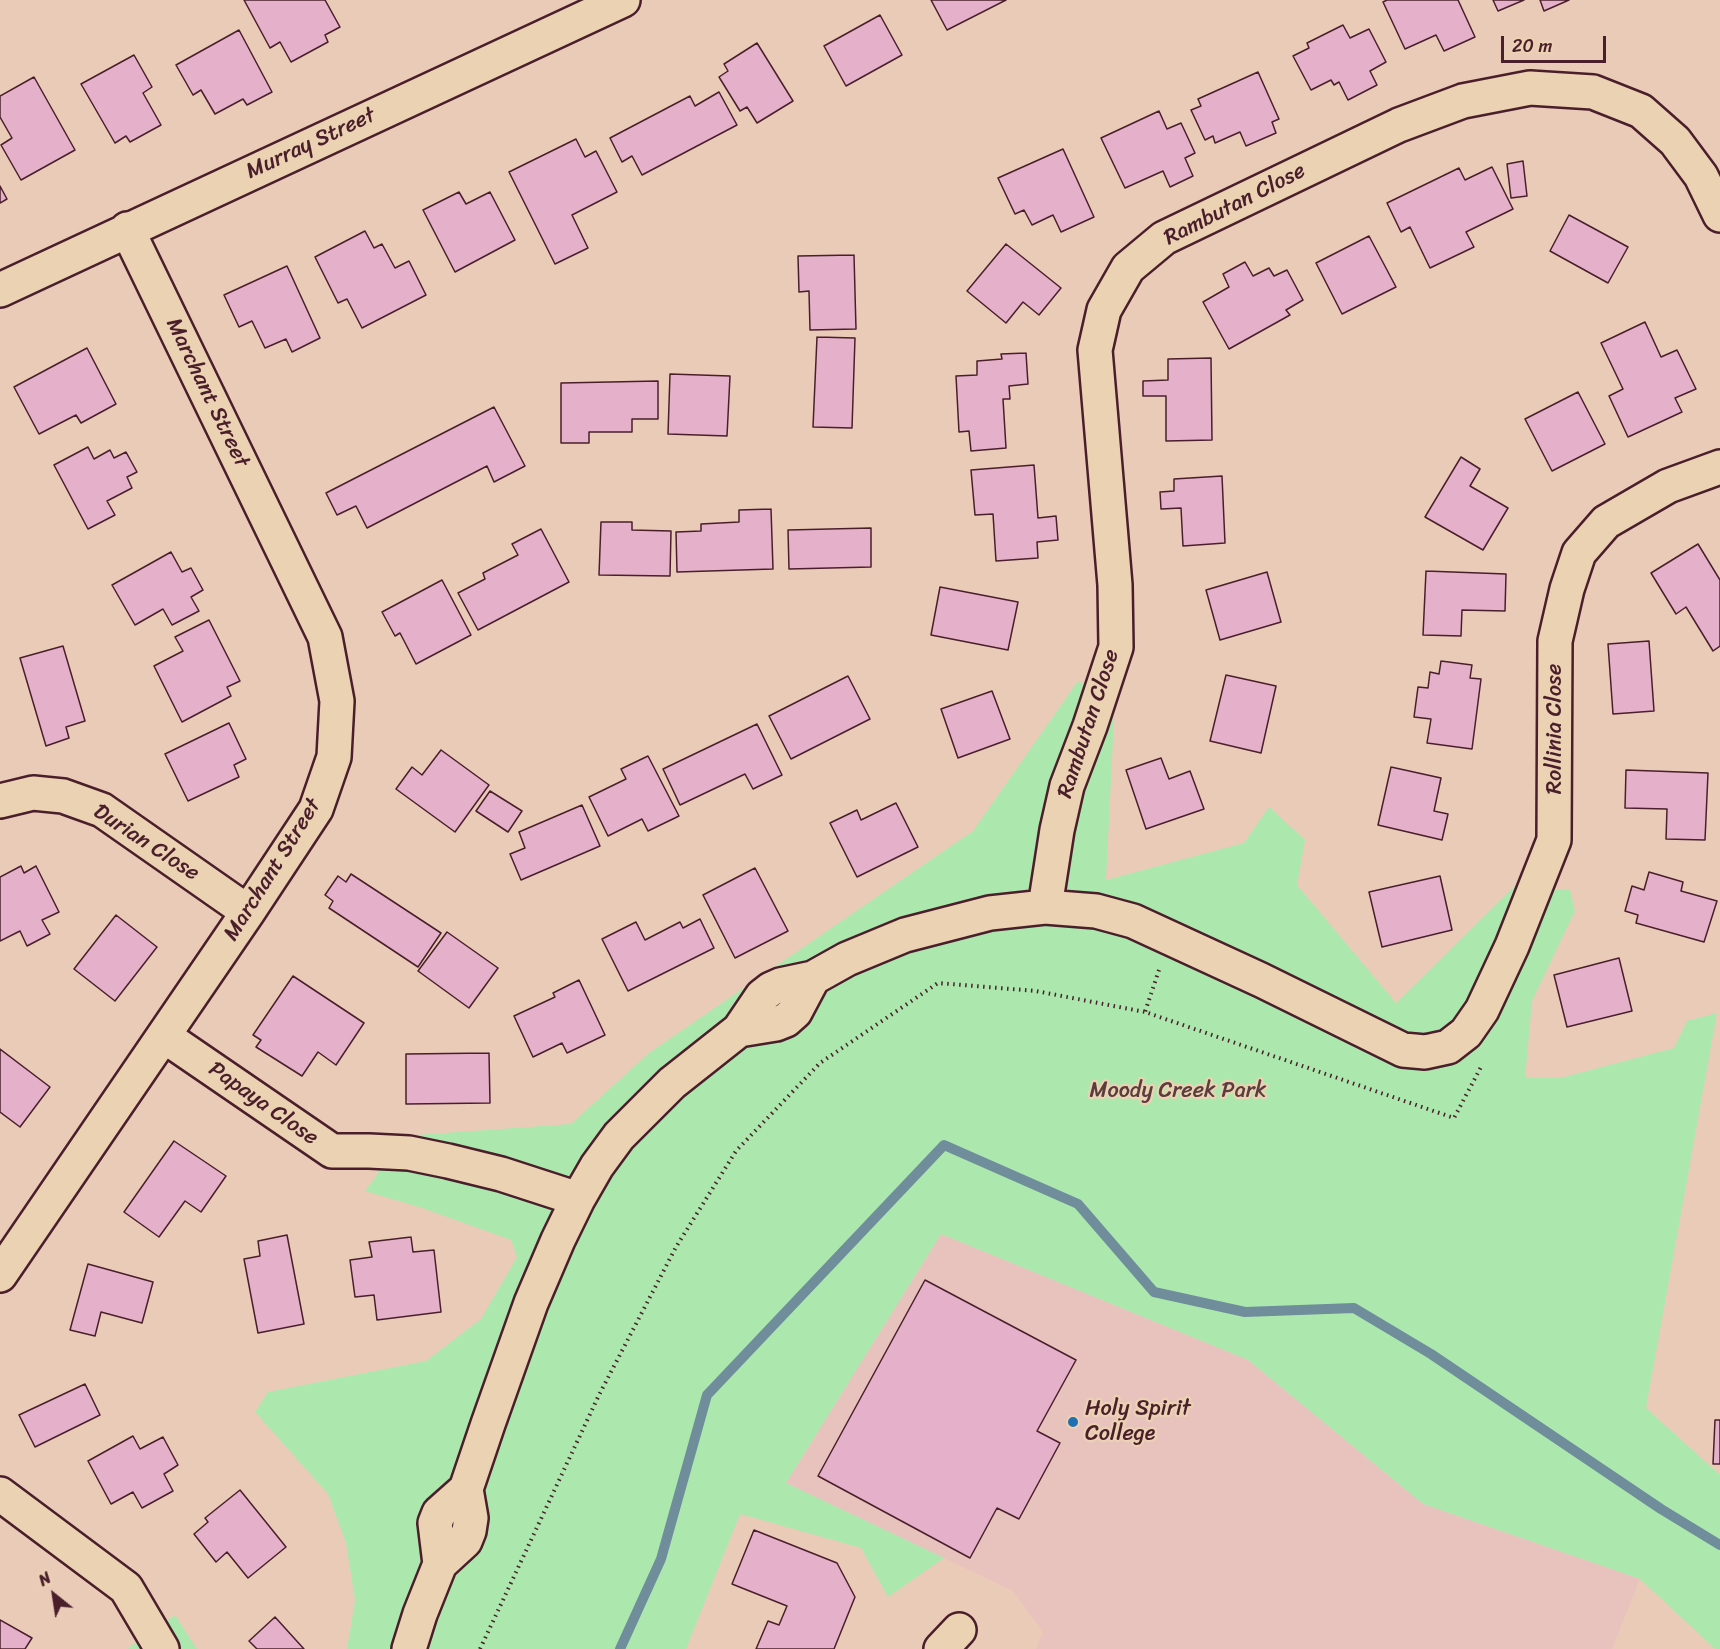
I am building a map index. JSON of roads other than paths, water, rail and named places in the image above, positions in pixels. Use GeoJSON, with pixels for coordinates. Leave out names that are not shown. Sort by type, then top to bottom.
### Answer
{"type":"FeatureCollection","features":[{"type":"Feature","properties":{"kind":"street","name":"Murray Street"},"geometry":{"type":"LineString","coordinates":[[0,290],[623,0]]}},
{"type":"Feature","properties":{"kind":"street","name":"Rambutan Close"},"geometry":{"type":"LineString","coordinates":[[1045,907],[1057,830],[1067,786],[1116,647],[1115,585],[1095,350],[1104,310],[1128,268],[1164,238],[1399,125],[1463,101],[1530,88],[1593,92],[1641,111],[1675,141],[1701,176],[1720,215]]}},
{"type":"Feature","properties":{"kind":"street","name":"Marchant Street"},"geometry":{"type":"LineString","coordinates":[[0,1275],[316,809],[334,757],[337,701],[325,637],[128,230]]}},
{"type":"Feature","properties":{"kind":"street","name":"Rollinia Close"},"geometry":{"type":"LineString","coordinates":[[1045,907],[1096,911],[1133,921],[1261,980],[1403,1050],[1425,1052],[1448,1047],[1466,1033],[1482,1010],[1512,946],[1554,840],[1556,641],[1567,589],[1579,553],[1606,522],[1668,486],[1720,467]]}},
{"type":"Feature","properties":{"kind":"street","name":"Durian Close"},"geometry":{"type":"LineString","coordinates":[[0,801],[33,793],[63,796],[102,810],[248,912]]}},
{"type":"Feature","properties":{"kind":"street"},"geometry":{"type":"LineString","coordinates":[[409,1649],[440,1564],[465,1541],[469,1531],[471,1518],[466,1489],[531,1303],[578,1199],[597,1166],[619,1136],[672,1083],[739,1030],[762,996],[771,989],[813,978],[847,959],[905,935],[990,913],[1045,907]]}},
{"type":"Feature","properties":{"kind":"street","name":"Papaya Close"},"geometry":{"type":"LineString","coordinates":[[164,1036],[332,1151],[409,1154],[448,1161],[501,1174],[578,1199]]}},
{"type":"Feature","properties":{"kind":"street"},"geometry":{"type":"LineString","coordinates":[[0,1494],[126,1588],[162,1649]]}},
{"type":"Feature","properties":{"kind":"waterway"},"geometry":{"type":"LineString","coordinates":[[620,1649],[661,1559],[707,1395],[944,1145],[1078,1204],[1154,1292],[1245,1312],[1354,1308],[1431,1354],[1661,1509],[1720,1545]]}},
{"type":"Feature","properties":{"kind":"place","name":"Holy Spirit College"},"geometry":{"type":"Point","coordinates":[1073,1422]}},
{"type":"Feature","properties":{"kind":"park label","name":"Moody Creek Park"},"geometry":{"type":"Point","coordinates":[1178,1091]}}]}
